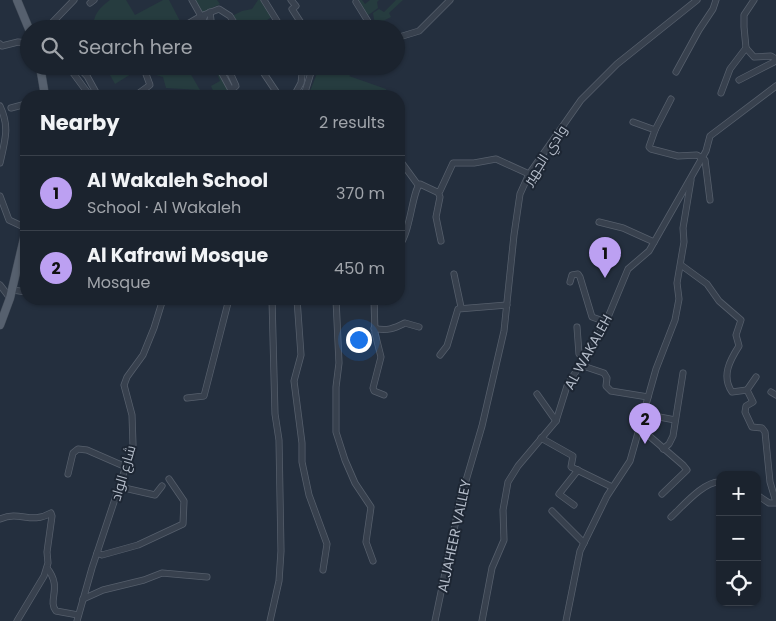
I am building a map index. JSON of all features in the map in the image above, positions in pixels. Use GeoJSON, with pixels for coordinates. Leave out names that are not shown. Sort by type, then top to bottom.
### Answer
{"type":"FeatureCollection","features":[{"type":"Feature","properties":{"kind":"main road"},"geometry":{"type":"LineString","coordinates":[[17,0],[27,20]]}},
{"type":"Feature","properties":{"kind":"main road"},"geometry":{"type":"LineString","coordinates":[[21,0],[28,20]]}},
{"type":"Feature","properties":{"kind":"main road"},"geometry":{"type":"LineString","coordinates":[[42,75],[44,90]]}},
{"type":"Feature","properties":{"kind":"main road"},"geometry":{"type":"LineString","coordinates":[[0,325],[12,294],[20,257]]}},
{"type":"Feature","properties":{"kind":"street"},"geometry":{"type":"LineString","coordinates":[[55,20],[74,0]]}},
{"type":"Feature","properties":{"kind":"street"},"geometry":{"type":"LineString","coordinates":[[192,0],[208,20]]}},
{"type":"Feature","properties":{"kind":"street"},"geometry":{"type":"LineString","coordinates":[[264,0],[276,20]]}},
{"type":"Feature","properties":{"kind":"street"},"geometry":{"type":"LineString","coordinates":[[291,0],[296,6],[292,8],[299,20]]}},
{"type":"Feature","properties":{"kind":"street"},"geometry":{"type":"LineString","coordinates":[[405,36],[419,31],[450,0]]}},
{"type":"Feature","properties":{"kind":"street","name":"وادي الجهير"},"geometry":{"type":"LineString","coordinates":[[473,452],[493,380],[504,331],[517,207],[529,174],[581,100],[596,84],[645,40],[697,0]]}},
{"type":"Feature","properties":{"kind":"street"},"geometry":{"type":"LineString","coordinates":[[676,72],[699,30],[713,10],[716,0]]}},
{"type":"Feature","properties":{"kind":"street"},"geometry":{"type":"LineString","coordinates":[[739,80],[776,60],[771,56],[754,57],[746,48],[744,15],[754,0]]}},
{"type":"Feature","properties":{"kind":"street"},"geometry":{"type":"LineString","coordinates":[[356,2],[367,20]]}},
{"type":"Feature","properties":{"kind":"street"},"geometry":{"type":"LineString","coordinates":[[196,20],[219,9],[226,13],[231,20]]}},
{"type":"Feature","properties":{"kind":"street"},"geometry":{"type":"LineString","coordinates":[[202,20],[205,15]]}},
{"type":"Feature","properties":{"kind":"street"},"geometry":{"type":"LineString","coordinates":[[0,44],[2,46],[20,42]]}},
{"type":"Feature","properties":{"kind":"street"},"geometry":{"type":"LineString","coordinates":[[721,93],[730,69],[746,48]]}},
{"type":"Feature","properties":{"kind":"street"},"geometry":{"type":"LineString","coordinates":[[75,75],[86,90]]}},
{"type":"Feature","properties":{"kind":"street"},"geometry":{"type":"LineString","coordinates":[[86,75],[95,90]]}},
{"type":"Feature","properties":{"kind":"street"},"geometry":{"type":"LineString","coordinates":[[143,90],[150,85],[146,75]]}},
{"type":"Feature","properties":{"kind":"street"},"geometry":{"type":"LineString","coordinates":[[223,75],[231,90],[236,86],[231,75]]}},
{"type":"Feature","properties":{"kind":"street"},"geometry":{"type":"LineString","coordinates":[[265,75],[275,90]]}},
{"type":"Feature","properties":{"kind":"street"},"geometry":{"type":"LineString","coordinates":[[297,90],[301,83],[302,75]]}},
{"type":"Feature","properties":{"kind":"street"},"geometry":{"type":"LineString","coordinates":[[305,90],[310,75]]}},
{"type":"Feature","properties":{"kind":"street","name":"AL WAKALEH"},"geometry":{"type":"LineString","coordinates":[[482,621],[492,568],[504,540],[503,510],[508,482],[518,466],[556,421],[567,386],[606,322],[628,270],[649,251],[702,158],[710,136],[776,86]]}},
{"type":"Feature","properties":{"kind":"street"},"geometry":{"type":"LineString","coordinates":[[671,99],[655,130],[649,147],[678,156],[697,155],[705,160],[710,200]]}},
{"type":"Feature","properties":{"kind":"street"},"geometry":{"type":"LineString","coordinates":[[0,106],[6,120],[6,133],[0,162]]}},
{"type":"Feature","properties":{"kind":"street"},"geometry":{"type":"LineString","coordinates":[[11,108],[20,106]]}},
{"type":"Feature","properties":{"kind":"street"},"geometry":{"type":"LineString","coordinates":[[632,122],[655,130]]}},
{"type":"Feature","properties":{"kind":"street"},"geometry":{"type":"LineString","coordinates":[[442,241],[436,218],[440,197],[438,192],[450,167],[456,162],[474,163],[496,159],[529,174]]}},
{"type":"Feature","properties":{"kind":"street"},"geometry":{"type":"LineString","coordinates":[[405,167],[418,185],[420,184],[438,192]]}},
{"type":"Feature","properties":{"kind":"street"},"geometry":{"type":"LineString","coordinates":[[566,621],[584,543],[612,488],[630,461],[648,397],[675,320],[679,299],[677,283],[684,242],[683,228],[692,175]]}},
{"type":"Feature","properties":{"kind":"street"},"geometry":{"type":"LineString","coordinates":[[405,234],[418,185]]}},
{"type":"Feature","properties":{"kind":"street"},"geometry":{"type":"LineString","coordinates":[[0,196],[9,220],[20,226]]}},
{"type":"Feature","properties":{"kind":"street"},"geometry":{"type":"LineString","coordinates":[[599,222],[623,228],[654,242]]}},
{"type":"Feature","properties":{"kind":"street"},"geometry":{"type":"LineString","coordinates":[[681,265],[707,284],[719,301],[741,320],[736,335],[739,346],[727,367],[732,392],[747,390],[756,378]]}},
{"type":"Feature","properties":{"kind":"street"},"geometry":{"type":"LineString","coordinates":[[454,274],[461,307]]}},
{"type":"Feature","properties":{"kind":"street"},"geometry":{"type":"LineString","coordinates":[[570,282],[572,275],[578,274],[592,317],[606,322]]}},
{"type":"Feature","properties":{"kind":"street"},"geometry":{"type":"LineString","coordinates":[[0,285],[12,294],[20,293]]}},
{"type":"Feature","properties":{"kind":"street","name":"شارع الواد"},"geometry":{"type":"LineString","coordinates":[[78,618],[97,553],[133,445],[132,415],[124,385],[127,377],[143,355],[161,305]]}},
{"type":"Feature","properties":{"kind":"street"},"geometry":{"type":"LineString","coordinates":[[188,398],[204,396],[227,305]]}},
{"type":"Feature","properties":{"kind":"street"},"geometry":{"type":"LineString","coordinates":[[270,621],[279,581],[281,551],[279,440],[275,414],[272,305]]}},
{"type":"Feature","properties":{"kind":"street"},"geometry":{"type":"LineString","coordinates":[[297,305],[301,355],[294,381],[302,443],[302,462],[308,487],[328,544],[323,570]]}},
{"type":"Feature","properties":{"kind":"street"},"geometry":{"type":"LineString","coordinates":[[336,305],[339,363],[336,387],[336,432],[348,467],[371,507],[366,542],[373,561]]}},
{"type":"Feature","properties":{"kind":"street"},"geometry":{"type":"LineString","coordinates":[[374,305],[374,328],[381,357],[374,391],[384,395]]}},
{"type":"Feature","properties":{"kind":"street"},"geometry":{"type":"LineString","coordinates":[[440,355],[447,346],[458,309],[461,307],[507,305]]}},
{"type":"Feature","properties":{"kind":"street"},"geometry":{"type":"LineString","coordinates":[[374,328],[381,330],[393,328],[405,322],[419,327]]}},
{"type":"Feature","properties":{"kind":"street"},"geometry":{"type":"LineString","coordinates":[[577,327],[579,354],[586,357]]}},
{"type":"Feature","properties":{"kind":"street"},"geometry":{"type":"LineString","coordinates":[[580,365],[604,373],[607,378],[606,386],[611,391],[648,397]]}},
{"type":"Feature","properties":{"kind":"street"},"geometry":{"type":"LineString","coordinates":[[663,449],[669,444],[673,436],[674,420],[683,373]]}},
{"type":"Feature","properties":{"kind":"street"},"geometry":{"type":"LineString","coordinates":[[747,390],[754,402],[746,406],[745,412],[752,427],[762,428],[765,432],[770,482],[776,503],[769,503],[761,498]]}},
{"type":"Feature","properties":{"kind":"street"},"geometry":{"type":"LineString","coordinates":[[537,394],[556,421]]}},
{"type":"Feature","properties":{"kind":"street"},"geometry":{"type":"LineString","coordinates":[[644,414],[674,420]]}},
{"type":"Feature","properties":{"kind":"street"},"geometry":{"type":"LineString","coordinates":[[640,428],[683,464],[686,470],[662,494]]}},
{"type":"Feature","properties":{"kind":"street"},"geometry":{"type":"LineString","coordinates":[[541,438],[572,456],[571,467],[612,488]]}},
{"type":"Feature","properties":{"kind":"street"},"geometry":{"type":"LineString","coordinates":[[68,474],[73,453],[78,449],[87,450],[126,467]]}},
{"type":"Feature","properties":{"kind":"street","name":"ALJAHEER VALLEY"},"geometry":{"type":"LineString","coordinates":[[435,621],[460,500],[473,452]]}},
{"type":"Feature","properties":{"kind":"street"},"geometry":{"type":"LineString","coordinates":[[574,505],[559,494],[578,470]]}},
{"type":"Feature","properties":{"kind":"street"},"geometry":{"type":"LineString","coordinates":[[97,553],[102,555],[138,545],[184,524],[184,501],[169,479]]}},
{"type":"Feature","properties":{"kind":"street"},"geometry":{"type":"LineString","coordinates":[[671,517],[704,487],[712,482],[716,482]]}},
{"type":"Feature","properties":{"kind":"street"},"geometry":{"type":"LineString","coordinates":[[120,487],[155,495],[162,486]]}},
{"type":"Feature","properties":{"kind":"street"},"geometry":{"type":"LineString","coordinates":[[552,512],[584,543]]}},
{"type":"Feature","properties":{"kind":"street"},"geometry":{"type":"LineString","coordinates":[[0,519],[9,515],[41,519],[51,513],[53,521],[47,568],[17,621]]}},
{"type":"Feature","properties":{"kind":"street"},"geometry":{"type":"LineString","coordinates":[[47,568],[55,581],[53,608],[56,611],[78,618]]}},
{"type":"Feature","properties":{"kind":"street"},"geometry":{"type":"LineString","coordinates":[[83,599],[103,590],[144,580],[162,573],[207,577]]}},
{"type":"Feature","properties":{"kind":"green space"},"geometry":{"type":"Polygon","coordinates":[[[110,0],[126,0],[135,15],[163,0],[169,0],[179,20],[94,20],[97,12],[110,0]]]}},
{"type":"Feature","properties":{"kind":"green space"},"geometry":{"type":"Polygon","coordinates":[[[195,0],[217,0],[220,4],[202,13],[195,0]]]}},
{"type":"Feature","properties":{"kind":"green space"},"geometry":{"type":"Polygon","coordinates":[[[258,0],[263,0],[273,16],[267,20],[234,20],[232,16],[252,9],[258,0]]]}},
{"type":"Feature","properties":{"kind":"green space"},"geometry":{"type":"Polygon","coordinates":[[[356,0],[362,0],[365,4],[370,0],[379,0],[377,2],[378,8],[367,16],[356,0]]]}},
{"type":"Feature","properties":{"kind":"green space"},"geometry":{"type":"Polygon","coordinates":[[[396,0],[403,0],[389,13],[391,17],[385,20],[374,20],[373,13],[379,9],[384,12],[396,0]]]}},
{"type":"Feature","properties":{"kind":"green space"},"geometry":{"type":"Polygon","coordinates":[[[110,75],[129,75],[115,84],[110,75]]]}},
{"type":"Feature","properties":{"kind":"green space"},"geometry":{"type":"Polygon","coordinates":[[[156,75],[191,75],[200,90],[166,88],[163,77],[156,75]]]}},
{"type":"Feature","properties":{"kind":"green space"},"geometry":{"type":"Polygon","coordinates":[[[218,75],[224,75],[231,90],[213,90],[211,86],[220,81],[218,75]]]}},
{"type":"Feature","properties":{"kind":"green space"},"geometry":{"type":"Polygon","coordinates":[[[316,75],[350,75],[349,76],[386,90],[310,90],[316,75]]]}},
{"type":"Feature","properties":{"kind":"place","name":"Al Wakaleh School"},"geometry":{"type":"Point","coordinates":[605,278]}},
{"type":"Feature","properties":{"kind":"place","name":"Al Kafrawi Mosque"},"geometry":{"type":"Point","coordinates":[645,444]}}]}
